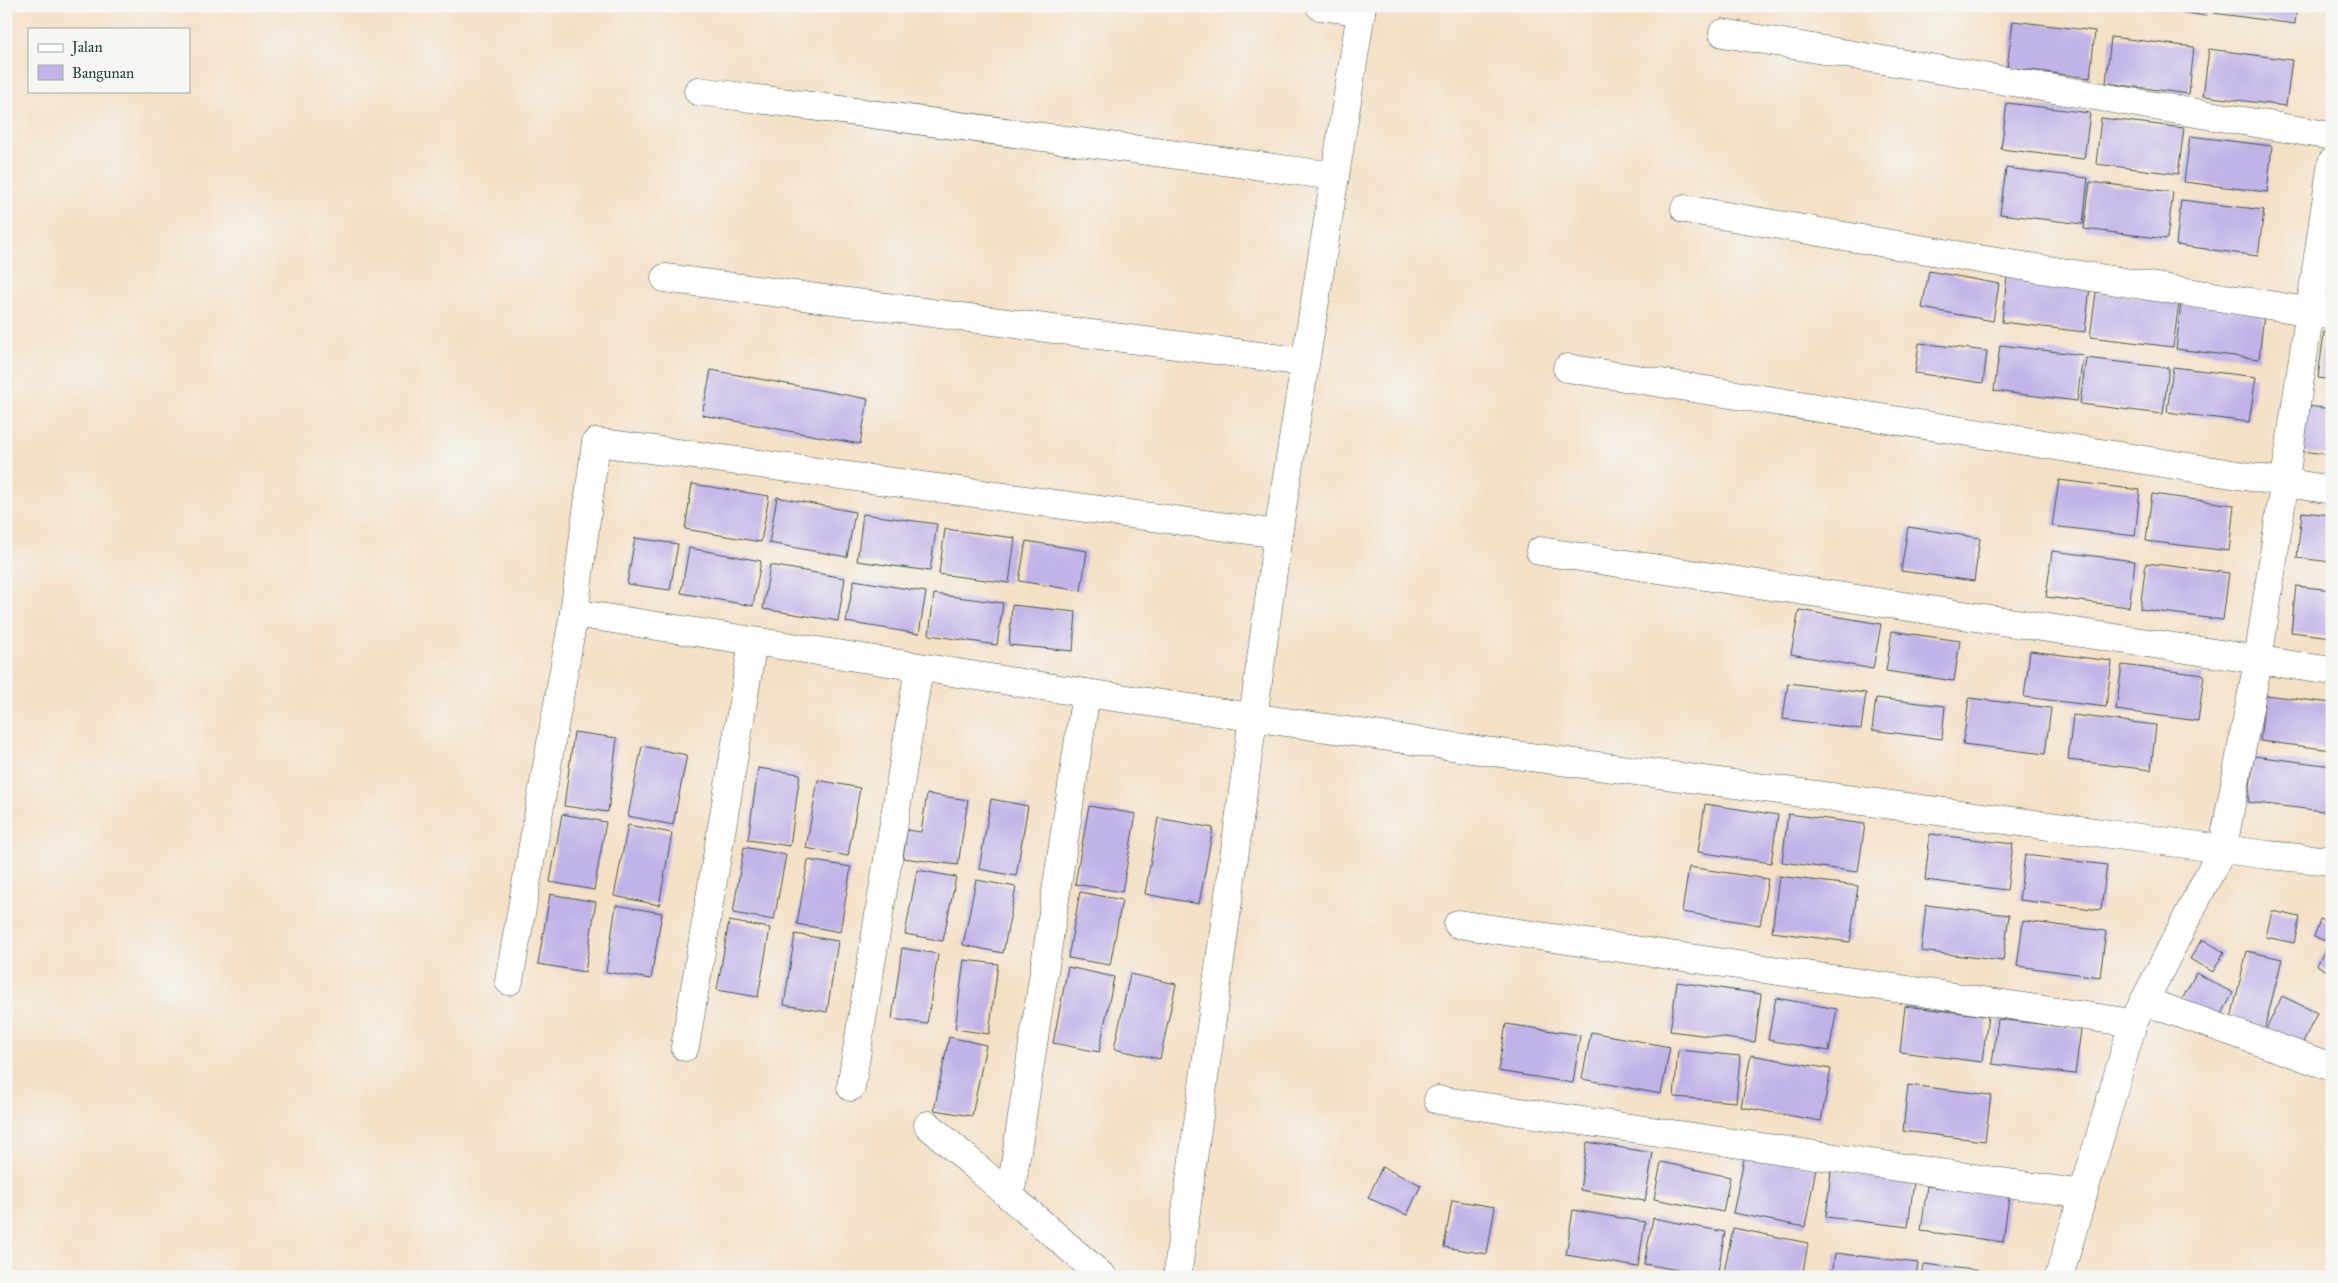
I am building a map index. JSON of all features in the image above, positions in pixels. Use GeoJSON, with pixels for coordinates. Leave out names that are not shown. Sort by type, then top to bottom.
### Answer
{"type":"FeatureCollection","features":[{"type":"Feature","properties":{"kind":"street"},"geometry":{"type":"LineString","coordinates":[[1177,1277],[1251,718],[1278,534],[1362,9],[1320,6]]}},
{"type":"Feature","properties":{"kind":"street"},"geometry":{"type":"LineString","coordinates":[[1723,33],[2332,136]]}},
{"type":"Feature","properties":{"kind":"street"},"geometry":{"type":"LineString","coordinates":[[698,91],[1335,176]]}},
{"type":"Feature","properties":{"kind":"street"},"geometry":{"type":"LineString","coordinates":[[2059,1277],[2139,1012],[2223,847],[2258,660],[2284,484],[2321,314],[2332,162]]}},
{"type":"Feature","properties":{"kind":"street"},"geometry":{"type":"LineString","coordinates":[[1684,209],[2321,314]]}},
{"type":"Feature","properties":{"kind":"street"},"geometry":{"type":"LineString","coordinates":[[666,278],[1305,362]]}},
{"type":"Feature","properties":{"kind":"street"},"geometry":{"type":"LineString","coordinates":[[1567,368],[1936,426],[2284,484],[2332,490]]}},
{"type":"Feature","properties":{"kind":"street"},"geometry":{"type":"LineString","coordinates":[[509,981],[574,614],[596,442],[1278,534]]}},
{"type":"Feature","properties":{"kind":"street"},"geometry":{"type":"LineString","coordinates":[[1540,551],[2332,671]]}},
{"type":"Feature","properties":{"kind":"street"},"geometry":{"type":"LineString","coordinates":[[574,614],[1251,718],[1478,750],[2332,861]]}},
{"type":"Feature","properties":{"kind":"street"},"geometry":{"type":"LineString","coordinates":[[685,1047],[753,642]]}},
{"type":"Feature","properties":{"kind":"street"},"geometry":{"type":"LineString","coordinates":[[851,1087],[919,668]]}},
{"type":"Feature","properties":{"kind":"street"},"geometry":{"type":"LineString","coordinates":[[1010,1196],[1086,693]]}},
{"type":"Feature","properties":{"kind":"street"},"geometry":{"type":"LineString","coordinates":[[2268,854],[2332,873]]}},
{"type":"Feature","properties":{"kind":"street"},"geometry":{"type":"LineString","coordinates":[[1458,924],[2139,1012],[2332,1067]]}},
{"type":"Feature","properties":{"kind":"street"},"geometry":{"type":"LineString","coordinates":[[1438,1100],[2083,1194]]}},
{"type":"Feature","properties":{"kind":"street"},"geometry":{"type":"LineString","coordinates":[[928,1125],[1103,1277]]}},
{"type":"Feature","properties":{"kind":"building"},"geometry":{"type":"Polygon","coordinates":[[[2140,6],[2207,6],[2206,16],[2140,6]]]}},
{"type":"Feature","properties":{"kind":"building"},"geometry":{"type":"Polygon","coordinates":[[[2214,6],[2297,6],[2295,24],[2213,13],[2214,6]]]}},
{"type":"Feature","properties":{"kind":"building"},"geometry":{"type":"Polygon","coordinates":[[[2013,21],[2095,31],[2090,78],[2007,67],[2013,21]]]}},
{"type":"Feature","properties":{"kind":"building"},"geometry":{"type":"Polygon","coordinates":[[[2111,37],[2194,47],[2189,94],[2106,83],[2111,37]]]}},
{"type":"Feature","properties":{"kind":"building"},"geometry":{"type":"Polygon","coordinates":[[[2209,49],[2292,60],[2286,106],[2203,96],[2209,49]]]}},
{"type":"Feature","properties":{"kind":"building"},"geometry":{"type":"Polygon","coordinates":[[[2007,103],[2090,113],[2084,159],[2001,149],[2007,103]]]}},
{"type":"Feature","properties":{"kind":"building"},"geometry":{"type":"Polygon","coordinates":[[[2101,118],[2184,128],[2178,174],[2096,164],[2101,118]]]}},
{"type":"Feature","properties":{"kind":"building"},"geometry":{"type":"Polygon","coordinates":[[[2190,136],[2272,146],[2267,192],[2184,182],[2190,136]]]}},
{"type":"Feature","properties":{"kind":"building"},"geometry":{"type":"Polygon","coordinates":[[[2006,168],[2088,178],[2083,224],[2000,214],[2006,168]]]}},
{"type":"Feature","properties":{"kind":"building"},"geometry":{"type":"Polygon","coordinates":[[[2090,182],[2173,192],[2167,239],[2084,229],[2090,182]]]}},
{"type":"Feature","properties":{"kind":"building"},"geometry":{"type":"Polygon","coordinates":[[[2181,200],[2264,210],[2258,256],[2176,245],[2181,200]]]}},
{"type":"Feature","properties":{"kind":"building"},"geometry":{"type":"Polygon","coordinates":[[[1929,271],[1999,284],[1993,321],[1922,308],[1929,271]]]}},
{"type":"Feature","properties":{"kind":"building"},"geometry":{"type":"Polygon","coordinates":[[[2007,276],[2090,286],[2085,332],[2002,322],[2007,276]]]}},
{"type":"Feature","properties":{"kind":"building"},"geometry":{"type":"Polygon","coordinates":[[[2096,292],[2179,302],[2173,347],[2090,337],[2096,292]]]}},
{"type":"Feature","properties":{"kind":"building"},"geometry":{"type":"Polygon","coordinates":[[[2181,303],[2264,314],[2259,359],[2176,349],[2181,303]]]}},
{"type":"Feature","properties":{"kind":"building"},"geometry":{"type":"Polygon","coordinates":[[[2324,332],[2332,333],[2332,380],[2318,378],[2324,332]]]}},
{"type":"Feature","properties":{"kind":"building"},"geometry":{"type":"Polygon","coordinates":[[[1919,343],[1987,351],[1983,383],[1915,373],[1919,343]]]}},
{"type":"Feature","properties":{"kind":"building"},"geometry":{"type":"Polygon","coordinates":[[[2000,345],[2083,355],[2077,401],[1994,391],[2000,345]]]}},
{"type":"Feature","properties":{"kind":"building"},"geometry":{"type":"Polygon","coordinates":[[[2086,358],[2169,368],[2163,414],[2080,404],[2086,358]]]}},
{"type":"Feature","properties":{"kind":"building"},"geometry":{"type":"Polygon","coordinates":[[[2173,367],[2256,377],[2249,422],[2167,412],[2173,367]]]}},
{"type":"Feature","properties":{"kind":"building"},"geometry":{"type":"Polygon","coordinates":[[[711,370],[868,399],[860,444],[702,415],[711,370]]]}},
{"type":"Feature","properties":{"kind":"building"},"geometry":{"type":"Polygon","coordinates":[[[2307,406],[2332,409],[2332,455],[2302,451],[2307,406]]]}},
{"type":"Feature","properties":{"kind":"building"},"geometry":{"type":"Polygon","coordinates":[[[2059,480],[2140,490],[2135,536],[2052,526],[2059,480]]]}},
{"type":"Feature","properties":{"kind":"building"},"geometry":{"type":"Polygon","coordinates":[[[692,484],[769,496],[761,542],[685,529],[692,484]]]}},
{"type":"Feature","properties":{"kind":"building"},"geometry":{"type":"Polygon","coordinates":[[[2152,494],[2234,505],[2229,551],[2146,541],[2152,494]]]}},
{"type":"Feature","properties":{"kind":"building"},"geometry":{"type":"Polygon","coordinates":[[[777,497],[855,512],[847,557],[769,543],[777,497]]]}},
{"type":"Feature","properties":{"kind":"building"},"geometry":{"type":"Polygon","coordinates":[[[2302,512],[2332,515],[2332,562],[2297,558],[2302,512]]]}},
{"type":"Feature","properties":{"kind":"building"},"geometry":{"type":"Polygon","coordinates":[[[863,514],[937,524],[930,571],[857,561],[863,514]]]}},
{"type":"Feature","properties":{"kind":"building"},"geometry":{"type":"Polygon","coordinates":[[[1908,527],[1980,538],[1974,581],[1901,571],[1908,527]]]}},
{"type":"Feature","properties":{"kind":"building"},"geometry":{"type":"Polygon","coordinates":[[[945,529],[1015,538],[1009,583],[939,574],[945,529]]]}},
{"type":"Feature","properties":{"kind":"building"},"geometry":{"type":"Polygon","coordinates":[[[635,538],[678,544],[670,590],[627,584],[635,538]]]}},
{"type":"Feature","properties":{"kind":"building"},"geometry":{"type":"Polygon","coordinates":[[[1026,541],[1087,551],[1081,591],[1019,581],[1026,541]]]}},
{"type":"Feature","properties":{"kind":"building"},"geometry":{"type":"Polygon","coordinates":[[[689,548],[761,561],[753,606],[681,593],[689,548]]]}},
{"type":"Feature","properties":{"kind":"building"},"geometry":{"type":"Polygon","coordinates":[[[2052,551],[2135,561],[2129,607],[2046,597],[2052,551]]]}},
{"type":"Feature","properties":{"kind":"building"},"geometry":{"type":"Polygon","coordinates":[[[2146,563],[2229,573],[2223,620],[2140,609],[2146,563]]]}},
{"type":"Feature","properties":{"kind":"building"},"geometry":{"type":"Polygon","coordinates":[[[770,565],[845,578],[838,621],[763,609],[770,565]]]}},
{"type":"Feature","properties":{"kind":"building"},"geometry":{"type":"Polygon","coordinates":[[[854,580],[926,592],[919,634],[846,622],[854,580]]]}},
{"type":"Feature","properties":{"kind":"building"},"geometry":{"type":"Polygon","coordinates":[[[2296,586],[2332,590],[2332,637],[2291,632],[2296,586]]]}},
{"type":"Feature","properties":{"kind":"building"},"geometry":{"type":"Polygon","coordinates":[[[934,594],[1003,603],[997,645],[929,635],[934,594]]]}},
{"type":"Feature","properties":{"kind":"building"},"geometry":{"type":"Polygon","coordinates":[[[1012,605],[1076,612],[1073,651],[1009,645],[1012,605]]]}},
{"type":"Feature","properties":{"kind":"building"},"geometry":{"type":"Polygon","coordinates":[[[1799,610],[1881,624],[1873,669],[1791,654],[1799,610]]]}},
{"type":"Feature","properties":{"kind":"building"},"geometry":{"type":"Polygon","coordinates":[[[1892,631],[1960,641],[1954,681],[1886,671],[1892,631]]]}},
{"type":"Feature","properties":{"kind":"building"},"geometry":{"type":"Polygon","coordinates":[[[2030,651],[2112,661],[2106,707],[2024,697],[2030,651]]]}},
{"type":"Feature","properties":{"kind":"building"},"geometry":{"type":"Polygon","coordinates":[[[2122,665],[2204,675],[2198,721],[2116,710],[2122,665]]]}},
{"type":"Feature","properties":{"kind":"building"},"geometry":{"type":"Polygon","coordinates":[[[1788,683],[1866,693],[1861,729],[1783,719],[1788,683]]]}},
{"type":"Feature","properties":{"kind":"building"},"geometry":{"type":"Polygon","coordinates":[[[2265,695],[2332,703],[2332,750],[2260,741],[2265,695]]]}},
{"type":"Feature","properties":{"kind":"building"},"geometry":{"type":"Polygon","coordinates":[[[1876,698],[1945,706],[1942,739],[1872,730],[1876,698]]]}},
{"type":"Feature","properties":{"kind":"building"},"geometry":{"type":"Polygon","coordinates":[[[1969,698],[2051,708],[2045,754],[1963,744],[1969,698]]]}},
{"type":"Feature","properties":{"kind":"building"},"geometry":{"type":"Polygon","coordinates":[[[2073,715],[2156,725],[2151,770],[2068,760],[2073,715]]]}},
{"type":"Feature","properties":{"kind":"building"},"geometry":{"type":"Polygon","coordinates":[[[574,732],[617,738],[608,812],[564,806],[574,732]]]}},
{"type":"Feature","properties":{"kind":"building"},"geometry":{"type":"Polygon","coordinates":[[[642,746],[687,755],[673,825],[628,816],[642,746]]]}},
{"type":"Feature","properties":{"kind":"building"},"geometry":{"type":"Polygon","coordinates":[[[2254,756],[2332,766],[2331,812],[2248,802],[2254,756]]]}},
{"type":"Feature","properties":{"kind":"building"},"geometry":{"type":"Polygon","coordinates":[[[758,768],[800,774],[790,846],[748,840],[758,768]]]}},
{"type":"Feature","properties":{"kind":"building"},"geometry":{"type":"Polygon","coordinates":[[[818,780],[860,788],[848,856],[806,848],[818,780]]]}},
{"type":"Feature","properties":{"kind":"building"},"geometry":{"type":"Polygon","coordinates":[[[927,794],[968,800],[958,865],[903,858],[907,830],[921,832],[927,794]]]}},
{"type":"Feature","properties":{"kind":"building"},"geometry":{"type":"Polygon","coordinates":[[[991,799],[1028,806],[1016,876],[979,869],[991,799]]]}},
{"type":"Feature","properties":{"kind":"building"},"geometry":{"type":"Polygon","coordinates":[[[1705,804],[1778,815],[1771,863],[1698,852],[1705,804]]]}},
{"type":"Feature","properties":{"kind":"building"},"geometry":{"type":"Polygon","coordinates":[[[1089,806],[1136,814],[1122,892],[1075,884],[1089,806]]]}},
{"type":"Feature","properties":{"kind":"building"},"geometry":{"type":"Polygon","coordinates":[[[562,814],[606,822],[594,890],[550,882],[562,814]]]}},
{"type":"Feature","properties":{"kind":"building"},"geometry":{"type":"Polygon","coordinates":[[[1788,814],[1865,824],[1858,872],[1782,862],[1788,814]]]}},
{"type":"Feature","properties":{"kind":"building"},"geometry":{"type":"Polygon","coordinates":[[[1158,818],[1213,828],[1199,904],[1145,894],[1158,818]]]}},
{"type":"Feature","properties":{"kind":"building"},"geometry":{"type":"Polygon","coordinates":[[[628,825],[672,833],[659,905],[614,896],[628,825]]]}},
{"type":"Feature","properties":{"kind":"building"},"geometry":{"type":"Polygon","coordinates":[[[1930,834],[2013,844],[2007,890],[1925,880],[1930,834]]]}},
{"type":"Feature","properties":{"kind":"building"},"geometry":{"type":"Polygon","coordinates":[[[744,847],[786,855],[774,920],[733,913],[744,847]]]}},
{"type":"Feature","properties":{"kind":"building"},"geometry":{"type":"Polygon","coordinates":[[[2025,855],[2107,865],[2101,910],[2019,900],[2025,855]]]}},
{"type":"Feature","properties":{"kind":"building"},"geometry":{"type":"Polygon","coordinates":[[[808,860],[851,867],[840,932],[797,924],[808,860]]]}},
{"type":"Feature","properties":{"kind":"building"},"geometry":{"type":"Polygon","coordinates":[[[1689,867],[1768,879],[1760,925],[1682,912],[1689,867]]]}},
{"type":"Feature","properties":{"kind":"building"},"geometry":{"type":"Polygon","coordinates":[[[917,870],[956,877],[943,941],[905,934],[917,870]]]}},
{"type":"Feature","properties":{"kind":"building"},"geometry":{"type":"Polygon","coordinates":[[[1779,876],[1858,886],[1850,942],[1772,932],[1779,876]]]}},
{"type":"Feature","properties":{"kind":"building"},"geometry":{"type":"Polygon","coordinates":[[[976,880],[1016,887],[1003,953],[963,945],[976,880]]]}},
{"type":"Feature","properties":{"kind":"building"},"geometry":{"type":"Polygon","coordinates":[[[1080,892],[1122,900],[1110,965],[1068,958],[1080,892]]]}},
{"type":"Feature","properties":{"kind":"building"},"geometry":{"type":"Polygon","coordinates":[[[550,894],[596,902],[585,972],[538,964],[550,894]]]}},
{"type":"Feature","properties":{"kind":"building"},"geometry":{"type":"Polygon","coordinates":[[[616,905],[662,913],[651,979],[606,972],[616,905]]]}},
{"type":"Feature","properties":{"kind":"building"},"geometry":{"type":"Polygon","coordinates":[[[1926,905],[2009,915],[2003,961],[1921,951],[1926,905]]]}},
{"type":"Feature","properties":{"kind":"building"},"geometry":{"type":"Polygon","coordinates":[[[2272,911],[2300,917],[2294,943],[2266,937],[2272,911]]]}},
{"type":"Feature","properties":{"kind":"building"},"geometry":{"type":"Polygon","coordinates":[[[2320,919],[2332,923],[2332,943],[2314,937],[2320,919]]]}},
{"type":"Feature","properties":{"kind":"building"},"geometry":{"type":"Polygon","coordinates":[[[729,921],[770,928],[758,997],[717,990],[729,921]]]}},
{"type":"Feature","properties":{"kind":"building"},"geometry":{"type":"Polygon","coordinates":[[[2023,921],[2106,931],[2100,977],[2017,966],[2023,921]]]}},
{"type":"Feature","properties":{"kind":"building"},"geometry":{"type":"Polygon","coordinates":[[[795,934],[838,941],[827,1012],[784,1005],[795,934]]]}},
{"type":"Feature","properties":{"kind":"building"},"geometry":{"type":"Polygon","coordinates":[[[2202,939],[2224,952],[2213,972],[2190,959],[2202,939]]]}},
{"type":"Feature","properties":{"kind":"building"},"geometry":{"type":"Polygon","coordinates":[[[2327,947],[2332,950],[2332,974],[2317,965],[2327,947]]]}},
{"type":"Feature","properties":{"kind":"building"},"geometry":{"type":"Polygon","coordinates":[[[902,948],[938,954],[927,1024],[892,1019],[902,948]]]}},
{"type":"Feature","properties":{"kind":"building"},"geometry":{"type":"Polygon","coordinates":[[[2247,951],[2282,959],[2263,1035],[2229,1027],[2247,951]]]}},
{"type":"Feature","properties":{"kind":"building"},"geometry":{"type":"Polygon","coordinates":[[[964,960],[998,964],[989,1034],[955,1029],[964,960]]]}},
{"type":"Feature","properties":{"kind":"building"},"geometry":{"type":"Polygon","coordinates":[[[1068,967],[1114,977],[1099,1052],[1053,1043],[1068,967]]]}},
{"type":"Feature","properties":{"kind":"building"},"geometry":{"type":"Polygon","coordinates":[[[2196,973],[2233,993],[2213,1031],[2176,1011],[2196,973]]]}},
{"type":"Feature","properties":{"kind":"building"},"geometry":{"type":"Polygon","coordinates":[[[1130,974],[1176,984],[1160,1059],[1114,1049],[1130,974]]]}},
{"type":"Feature","properties":{"kind":"building"},"geometry":{"type":"Polygon","coordinates":[[[1677,982],[1761,994],[1755,1042],[1670,1031],[1677,982]]]}},
{"type":"Feature","properties":{"kind":"building"},"geometry":{"type":"Polygon","coordinates":[[[2282,996],[2317,1013],[2295,1059],[2260,1042],[2282,996]]]}},
{"type":"Feature","properties":{"kind":"building"},"geometry":{"type":"Polygon","coordinates":[[[1776,998],[1837,1009],[1829,1051],[1768,1040],[1776,998]]]}},
{"type":"Feature","properties":{"kind":"building"},"geometry":{"type":"Polygon","coordinates":[[[1905,1006],[1988,1016],[1982,1062],[1900,1052],[1905,1006]]]}},
{"type":"Feature","properties":{"kind":"building"},"geometry":{"type":"Polygon","coordinates":[[[1998,1019],[2081,1029],[2075,1074],[1992,1064],[1998,1019]]]}},
{"type":"Feature","properties":{"kind":"building"},"geometry":{"type":"Polygon","coordinates":[[[1506,1024],[1580,1035],[1573,1083],[1498,1071],[1506,1024]]]}},
{"type":"Feature","properties":{"kind":"building"},"geometry":{"type":"Polygon","coordinates":[[[1591,1032],[1670,1047],[1661,1094],[1582,1079],[1591,1032]]]}},
{"type":"Feature","properties":{"kind":"building"},"geometry":{"type":"Polygon","coordinates":[[[949,1037],[986,1045],[972,1116],[934,1110],[949,1037]]]}},
{"type":"Feature","properties":{"kind":"building"},"geometry":{"type":"Polygon","coordinates":[[[1678,1050],[1740,1056],[1736,1102],[1674,1097],[1678,1050]]]}},
{"type":"Feature","properties":{"kind":"building"},"geometry":{"type":"Polygon","coordinates":[[[1751,1055],[1831,1069],[1821,1121],[1741,1107],[1751,1055]]]}},
{"type":"Feature","properties":{"kind":"building"},"geometry":{"type":"Polygon","coordinates":[[[1908,1085],[1991,1095],[1985,1141],[1903,1131],[1908,1085]]]}},
{"type":"Feature","properties":{"kind":"building"},"geometry":{"type":"Polygon","coordinates":[[[1587,1142],[1653,1153],[1645,1201],[1580,1190],[1587,1142]]]}},
{"type":"Feature","properties":{"kind":"building"},"geometry":{"type":"Polygon","coordinates":[[[1745,1154],[1816,1168],[1805,1227],[1733,1213],[1745,1154]]]}},
{"type":"Feature","properties":{"kind":"building"},"geometry":{"type":"Polygon","coordinates":[[[1661,1162],[1730,1177],[1723,1212],[1654,1199],[1661,1162]]]}},
{"type":"Feature","properties":{"kind":"building"},"geometry":{"type":"Polygon","coordinates":[[[1382,1167],[1421,1185],[1407,1215],[1368,1198],[1382,1167]]]}},
{"type":"Feature","properties":{"kind":"building"},"geometry":{"type":"Polygon","coordinates":[[[1831,1171],[1914,1181],[1908,1227],[1826,1217],[1831,1171]]]}},
{"type":"Feature","properties":{"kind":"building"},"geometry":{"type":"Polygon","coordinates":[[[1927,1186],[2009,1196],[2003,1242],[1921,1231],[1927,1186]]]}},
{"type":"Feature","properties":{"kind":"building"},"geometry":{"type":"Polygon","coordinates":[[[1452,1200],[1495,1207],[1487,1254],[1444,1247],[1452,1200]]]}},
{"type":"Feature","properties":{"kind":"building"},"geometry":{"type":"Polygon","coordinates":[[[1573,1210],[1645,1222],[1638,1267],[1566,1255],[1573,1210]]]}},
{"type":"Feature","properties":{"kind":"building"},"geometry":{"type":"Polygon","coordinates":[[[1653,1218],[1725,1232],[1717,1277],[1644,1264],[1653,1218]]]}},
{"type":"Feature","properties":{"kind":"building"},"geometry":{"type":"Polygon","coordinates":[[[1733,1228],[1808,1243],[1802,1277],[1723,1277],[1733,1228]]]}},
{"type":"Feature","properties":{"kind":"building"},"geometry":{"type":"Polygon","coordinates":[[[1835,1253],[1918,1263],[1916,1277],[1832,1277],[1835,1253]]]}},
{"type":"Feature","properties":{"kind":"building"},"geometry":{"type":"Polygon","coordinates":[[[1924,1264],[2006,1274],[2006,1277],[1922,1277],[1924,1264]]]}}]}
